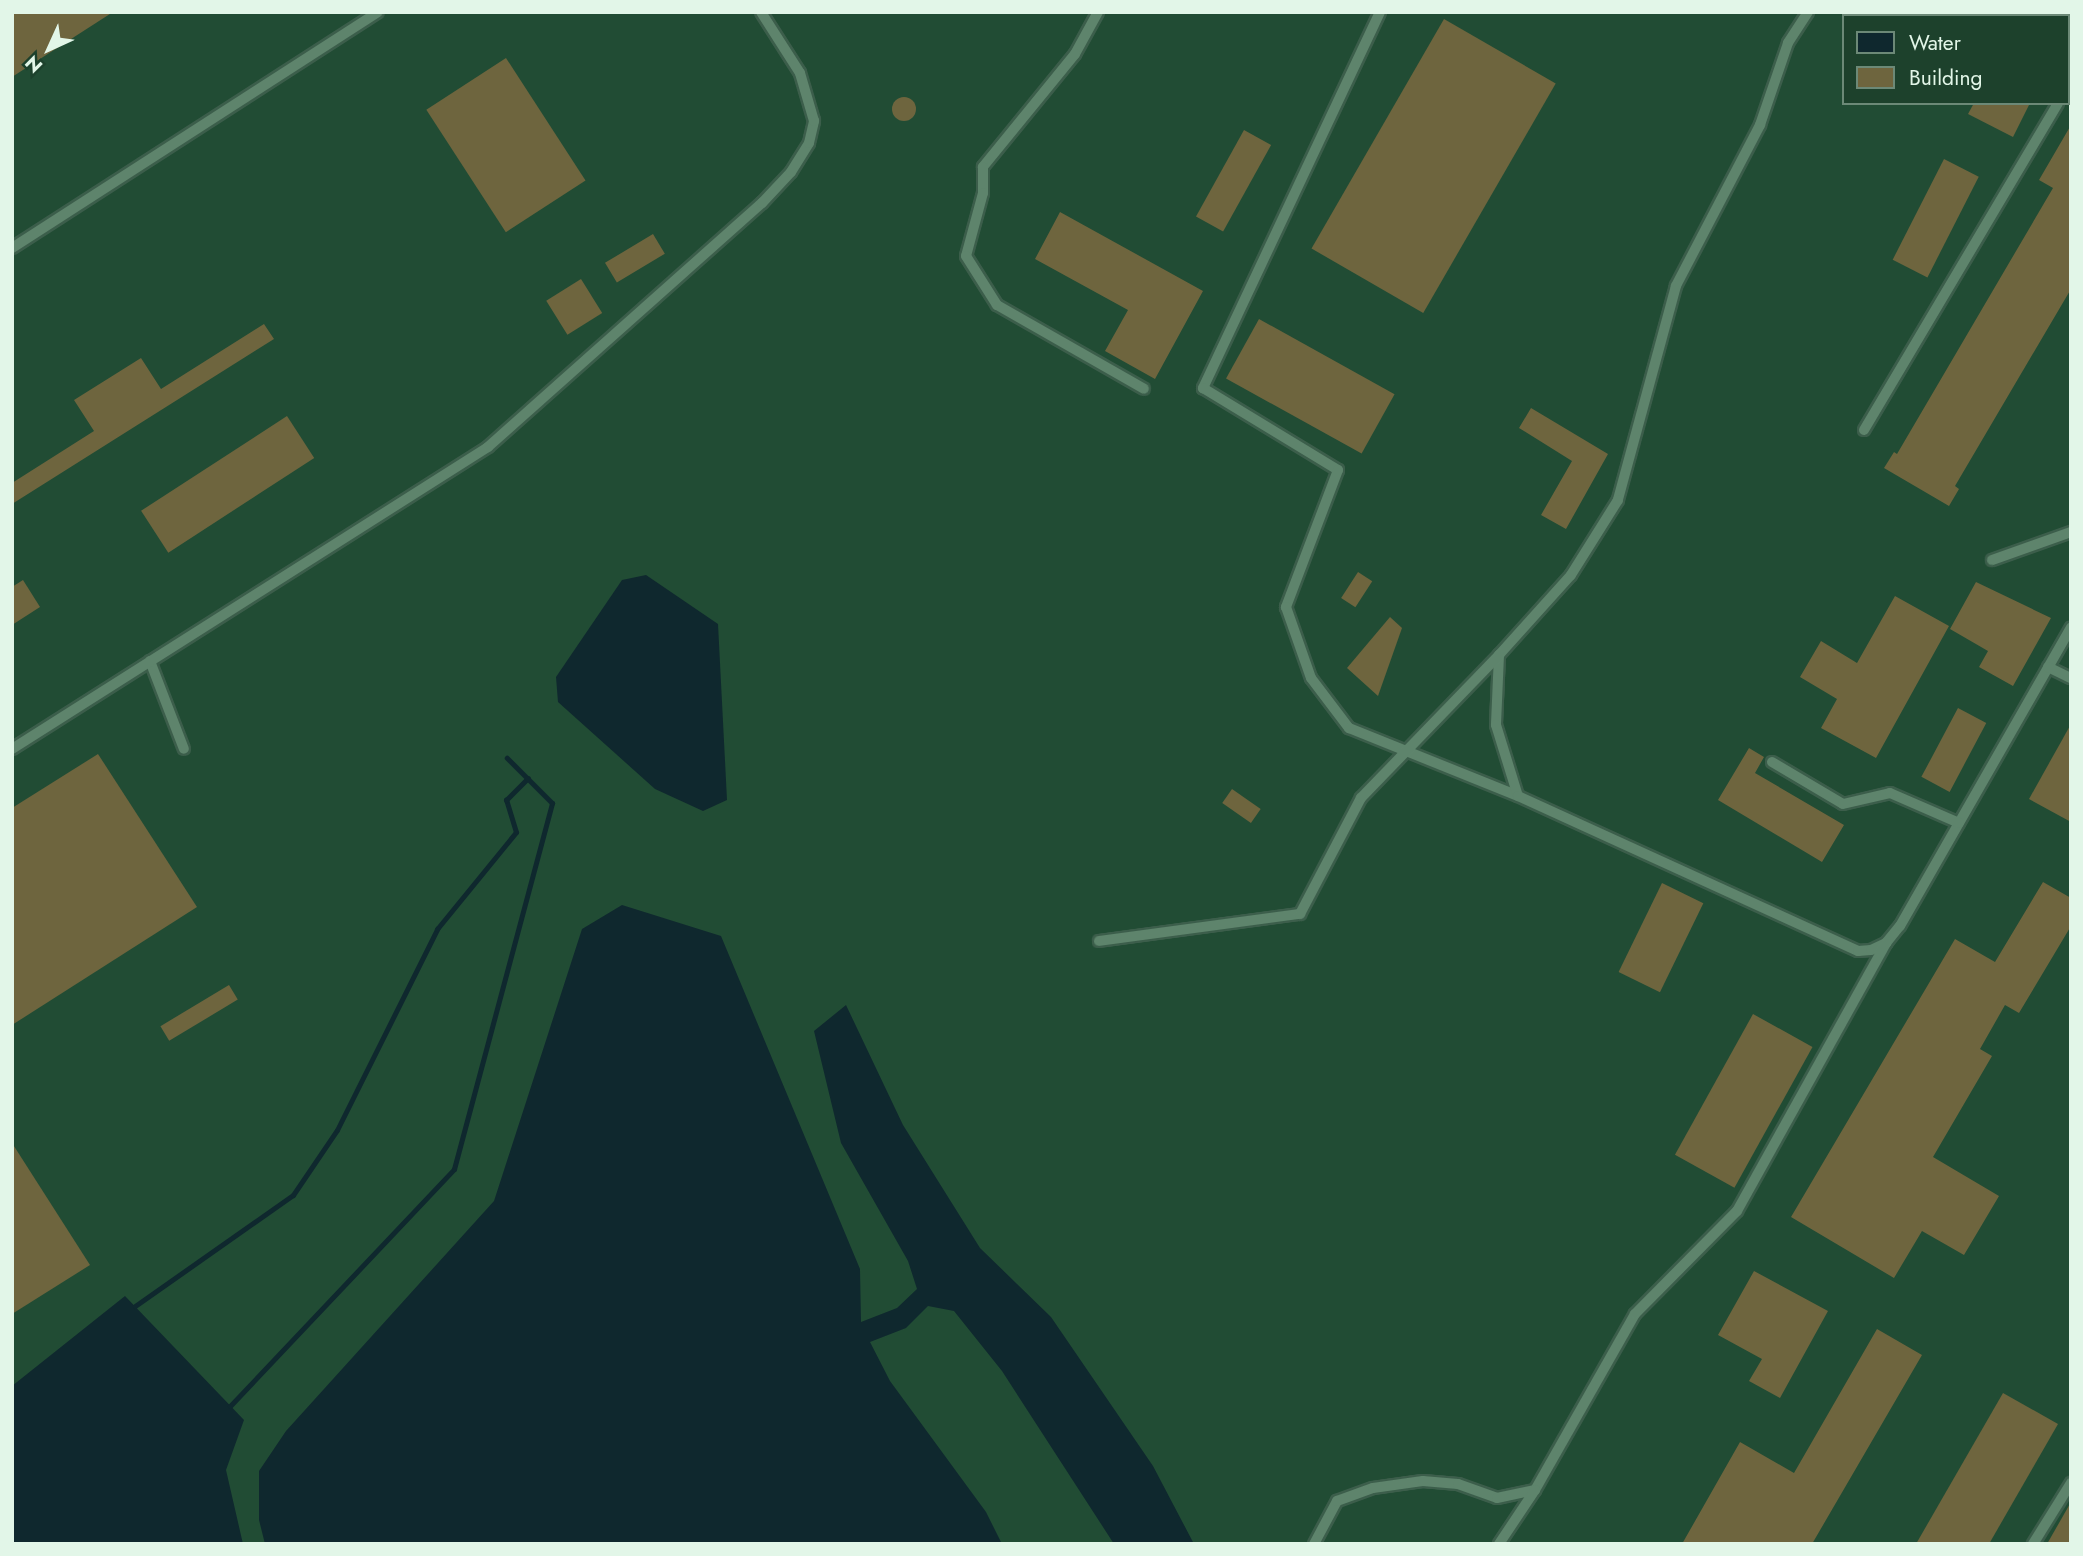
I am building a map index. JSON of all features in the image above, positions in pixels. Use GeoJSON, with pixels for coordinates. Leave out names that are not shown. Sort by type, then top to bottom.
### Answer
{"type":"FeatureCollection","features":[{"type":"Feature","properties":{"kind":"lane"},"geometry":{"type":"LineString","coordinates":[[12,248],[377,12]]}},
{"type":"Feature","properties":{"kind":"lane"},"geometry":{"type":"LineString","coordinates":[[12,749],[488,447],[762,204],[797,163],[809,143],[814,121],[800,73],[761,12]]}},
{"type":"Feature","properties":{"kind":"lane"},"geometry":{"type":"LineString","coordinates":[[1098,12],[1075,54],[983,167],[983,193],[965,256],[997,305],[1144,388]]}},
{"type":"Feature","properties":{"kind":"lane"},"geometry":{"type":"LineString","coordinates":[[1380,12],[1203,388],[1338,470],[1286,607],[1311,678],[1349,728],[1518,796],[1857,951],[1886,943]]}},
{"type":"Feature","properties":{"kind":"lane"},"geometry":{"type":"LineString","coordinates":[[1099,941],[1300,914],[1361,797],[1499,655],[1571,575],[1618,500],[1676,286],[1760,125],[1788,43],[1808,12]]}},
{"type":"Feature","properties":{"kind":"lane"},"geometry":{"type":"LineString","coordinates":[[1864,430],[2057,105]]}},
{"type":"Feature","properties":{"kind":"lane"},"geometry":{"type":"LineString","coordinates":[[1992,560],[2071,532]]}},
{"type":"Feature","properties":{"kind":"lane"},"geometry":{"type":"LineString","coordinates":[[1499,1544],[1535,1490],[1635,1314],[1737,1212],[1886,943],[1959,823],[2071,627]]}},
{"type":"Feature","properties":{"kind":"lane"},"geometry":{"type":"LineString","coordinates":[[1499,655],[1496,725],[1518,796]]}},
{"type":"Feature","properties":{"kind":"lane"},"geometry":{"type":"LineString","coordinates":[[150,661],[184,749]]}},
{"type":"Feature","properties":{"kind":"lane"},"geometry":{"type":"LineString","coordinates":[[2048,667],[2071,678]]}},
{"type":"Feature","properties":{"kind":"lane"},"geometry":{"type":"LineString","coordinates":[[1772,762],[1843,804],[1890,793],[1959,823]]}},
{"type":"Feature","properties":{"kind":"lane"},"geometry":{"type":"LineString","coordinates":[[1314,1544],[1337,1501],[1373,1488],[1423,1481],[1458,1484],[1497,1498],[1535,1490]]}},
{"type":"Feature","properties":{"kind":"lane"},"geometry":{"type":"LineString","coordinates":[[2033,1544],[2071,1483]]}},
{"type":"Feature","properties":{"kind":"shaded area"},"geometry":{"type":"Polygon","coordinates":[[[12,12],[2071,12],[2071,1544],[12,1544],[12,12]]]}},
{"type":"Feature","properties":{"kind":"water"},"geometry":{"type":"Polygon","coordinates":[[[646,575],[718,624],[727,800],[703,811],[655,789],[558,702],[556,677],[622,580],[646,575]]]}},
{"type":"Feature","properties":{"kind":"water"},"geometry":{"type":"Polygon","coordinates":[[[622,905],[721,936],[860,1269],[861,1322],[897,1308],[917,1289],[908,1261],[841,1143],[814,1031],[846,1005],[903,1125],[980,1248],[1051,1317],[1153,1466],[1194,1544],[1114,1544],[1002,1371],[954,1311],[928,1306],[906,1328],[870,1342],[890,1381],[986,1512],[1002,1544],[265,1544],[259,1520],[259,1471],[286,1431],[494,1201],[582,929],[622,905]]]}},
{"type":"Feature","properties":{"kind":"water"},"geometry":{"type":"Polygon","coordinates":[[[125,1296],[244,1420],[226,1470],[243,1544],[12,1544],[12,1386],[125,1296]]]}},
{"type":"Feature","properties":{"kind":"building"},"geometry":{"type":"Polygon","coordinates":[[[12,12],[113,12],[12,77],[12,12]]]}},
{"type":"Feature","properties":{"kind":"building"},"geometry":{"type":"Polygon","coordinates":[[[1444,19],[1556,84],[1423,313],[1312,248],[1444,19]]]}},
{"type":"Feature","properties":{"kind":"building"},"geometry":{"type":"Polygon","coordinates":[[[506,58],[586,180],[506,232],[426,110],[506,58]]]}},
{"type":"Feature","properties":{"kind":"building"},"geometry":{"type":"Polygon","coordinates":[[[904,97],[915,104],[916,109],[909,120],[904,121],[893,114],[892,109],[899,98],[904,97]]]}},
{"type":"Feature","properties":{"kind":"building"},"geometry":{"type":"Polygon","coordinates":[[[1973,105],[2029,105],[2013,137],[1968,114],[1973,105]]]}},
{"type":"Feature","properties":{"kind":"building"},"geometry":{"type":"Polygon","coordinates":[[[2071,125],[2071,289],[1955,486],[1959,489],[1949,506],[1884,468],[1894,452],[1897,454],[2053,188],[2039,180],[2071,125]]]}},
{"type":"Feature","properties":{"kind":"building"},"geometry":{"type":"Polygon","coordinates":[[[1244,130],[1271,145],[1223,232],[1196,217],[1244,130]]]}},
{"type":"Feature","properties":{"kind":"building"},"geometry":{"type":"Polygon","coordinates":[[[1944,159],[1979,177],[1927,277],[1893,260],[1944,159]]]}},
{"type":"Feature","properties":{"kind":"building"},"geometry":{"type":"Polygon","coordinates":[[[1060,212],[1203,291],[1155,379],[1105,351],[1128,310],[1035,259],[1060,212]]]}},
{"type":"Feature","properties":{"kind":"building"},"geometry":{"type":"Polygon","coordinates":[[[653,234],[665,254],[617,283],[605,263],[653,234]]]}},
{"type":"Feature","properties":{"kind":"building"},"geometry":{"type":"Polygon","coordinates":[[[581,279],[602,313],[567,335],[546,301],[581,279]]]}},
{"type":"Feature","properties":{"kind":"building"},"geometry":{"type":"Polygon","coordinates":[[[1259,319],[1395,394],[1362,454],[1226,378],[1259,319]]]}},
{"type":"Feature","properties":{"kind":"building"},"geometry":{"type":"Polygon","coordinates":[[[264,324],[274,339],[12,504],[12,483],[94,431],[74,400],[141,358],[161,389],[264,324]]]}},
{"type":"Feature","properties":{"kind":"building"},"geometry":{"type":"Polygon","coordinates":[[[1531,408],[1608,454],[1566,529],[1541,515],[1572,461],[1519,428],[1531,408]]]}},
{"type":"Feature","properties":{"kind":"building"},"geometry":{"type":"Polygon","coordinates":[[[287,416],[314,458],[168,553],[141,511],[287,416]]]}},
{"type":"Feature","properties":{"kind":"building"},"geometry":{"type":"Polygon","coordinates":[[[1358,572],[1372,581],[1355,607],[1341,598],[1358,572]]]}},
{"type":"Feature","properties":{"kind":"building"},"geometry":{"type":"Polygon","coordinates":[[[23,580],[40,607],[12,625],[12,587],[23,580]]]}},
{"type":"Feature","properties":{"kind":"building"},"geometry":{"type":"Polygon","coordinates":[[[1976,582],[2051,618],[2013,686],[1979,667],[1988,651],[1950,629],[1976,582]]]}},
{"type":"Feature","properties":{"kind":"building"},"geometry":{"type":"Polygon","coordinates":[[[1895,596],[1949,626],[1876,758],[1821,728],[1837,699],[1800,677],[1821,641],[1857,663],[1895,596]]]}},
{"type":"Feature","properties":{"kind":"building"},"geometry":{"type":"Polygon","coordinates":[[[1390,617],[1402,628],[1378,696],[1347,668],[1390,617]]]}},
{"type":"Feature","properties":{"kind":"building"},"geometry":{"type":"Polygon","coordinates":[[[1958,708],[1986,723],[1950,792],[1921,777],[1958,708]]]}},
{"type":"Feature","properties":{"kind":"building"},"geometry":{"type":"Polygon","coordinates":[[[2071,724],[2071,822],[2029,799],[2071,724]]]}},
{"type":"Feature","properties":{"kind":"building"},"geometry":{"type":"Polygon","coordinates":[[[1749,748],[1764,757],[1755,773],[1844,825],[1822,862],[1718,800],[1749,748]]]}},
{"type":"Feature","properties":{"kind":"building"},"geometry":{"type":"Polygon","coordinates":[[[98,754],[197,907],[12,1025],[12,808],[98,754]]]}},
{"type":"Feature","properties":{"kind":"building"},"geometry":{"type":"Polygon","coordinates":[[[1232,789],[1261,809],[1251,823],[1222,803],[1232,789]]]}},
{"type":"Feature","properties":{"kind":"building"},"geometry":{"type":"Polygon","coordinates":[[[2043,882],[2071,898],[2071,926],[2019,1013],[2005,1005],[1980,1049],[1992,1056],[1933,1157],[1999,1196],[1964,1255],[1922,1231],[1894,1278],[1791,1217],[1955,939],[1995,962],[2043,882]]]}},
{"type":"Feature","properties":{"kind":"building"},"geometry":{"type":"Polygon","coordinates":[[[1662,883],[1703,903],[1660,992],[1619,972],[1662,883]]]}},
{"type":"Feature","properties":{"kind":"building"},"geometry":{"type":"Polygon","coordinates":[[[229,985],[238,1000],[169,1041],[160,1026],[229,985]]]}},
{"type":"Feature","properties":{"kind":"building"},"geometry":{"type":"Polygon","coordinates":[[[1753,1014],[1812,1047],[1734,1188],[1675,1155],[1753,1014]]]}},
{"type":"Feature","properties":{"kind":"building"},"geometry":{"type":"Polygon","coordinates":[[[12,1143],[90,1265],[12,1314],[12,1143]]]}},
{"type":"Feature","properties":{"kind":"building"},"geometry":{"type":"Polygon","coordinates":[[[1754,1271],[1828,1311],[1780,1398],[1749,1381],[1762,1359],[1718,1335],[1754,1271]]]}},
{"type":"Feature","properties":{"kind":"building"},"geometry":{"type":"Polygon","coordinates":[[[1877,1329],[1922,1355],[1812,1544],[1682,1544],[1740,1442],[1794,1473],[1877,1329]]]}},
{"type":"Feature","properties":{"kind":"building"},"geometry":{"type":"Polygon","coordinates":[[[2003,1393],[2058,1424],[1989,1544],[1916,1544],[2003,1393]]]}},
{"type":"Feature","properties":{"kind":"building"},"geometry":{"type":"Polygon","coordinates":[[[2071,1502],[2071,1544],[2047,1544],[2071,1502]]]}},
{"type":"Feature","properties":{"kind":"waterway"},"geometry":{"type":"LineString","coordinates":[[230,1406],[454,1169],[552,803],[507,758]]}},
{"type":"Feature","properties":{"kind":"waterway"},"geometry":{"type":"LineString","coordinates":[[135,1306],[293,1195],[337,1130],[437,929],[516,832],[506,800],[528,778]]}}]}
